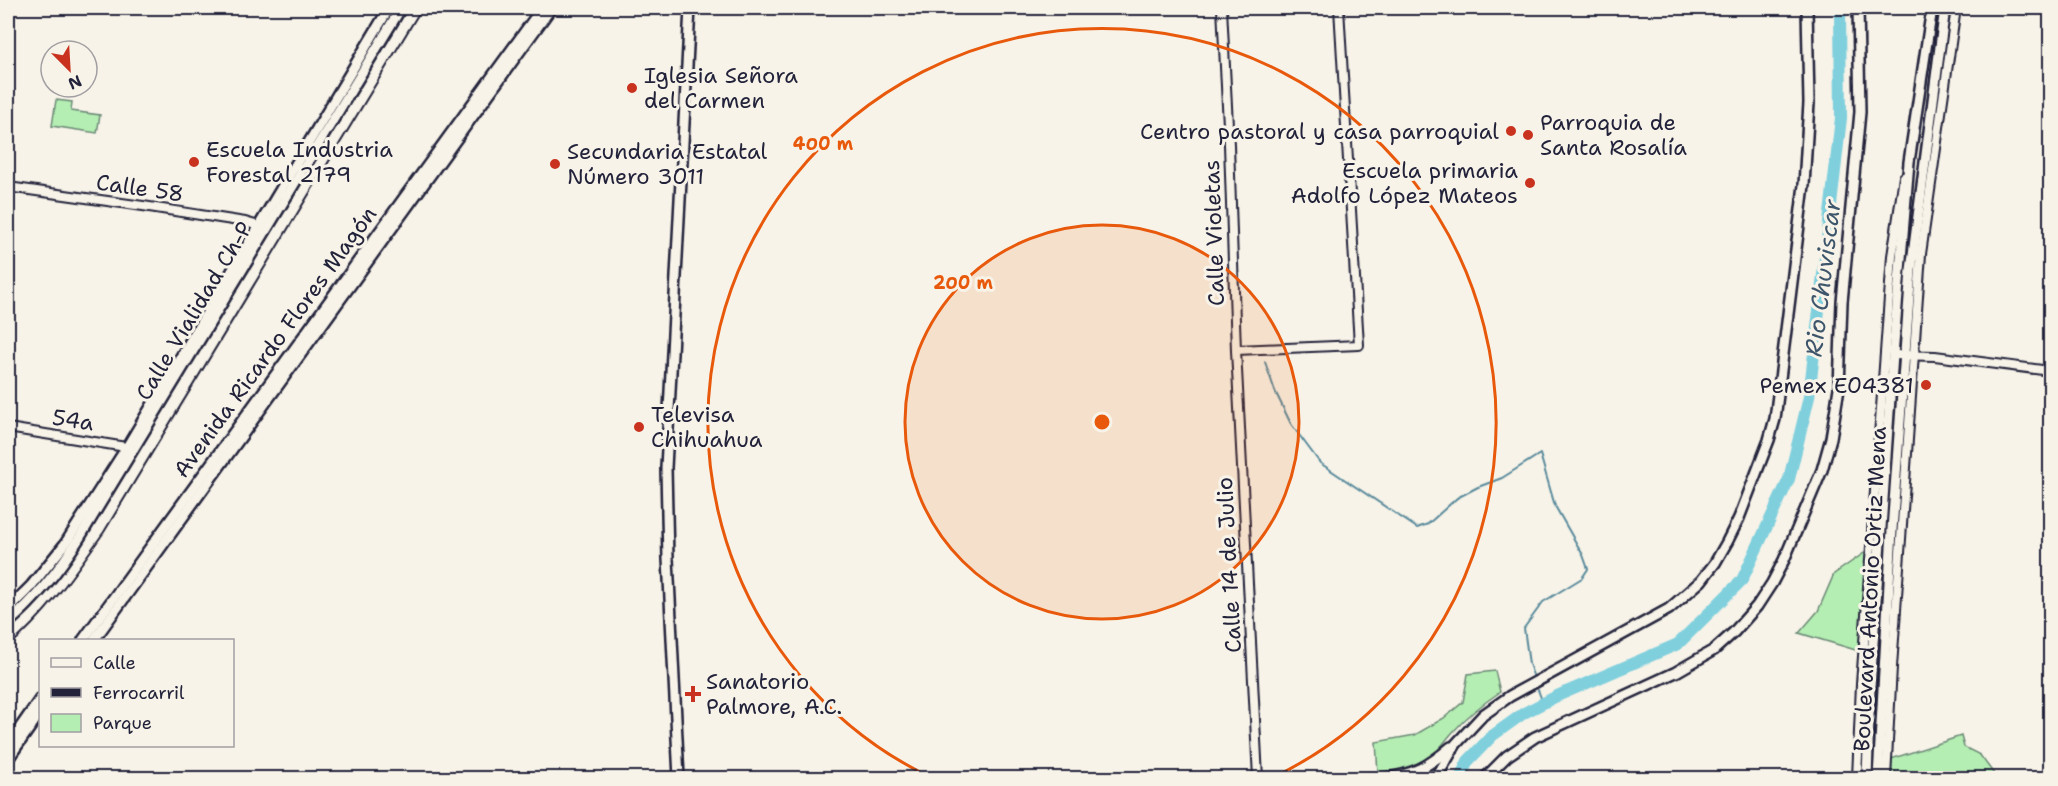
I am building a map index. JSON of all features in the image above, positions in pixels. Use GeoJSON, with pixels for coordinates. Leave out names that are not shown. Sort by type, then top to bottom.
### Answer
{"type":"FeatureCollection","features":[{"type":"Feature","properties":{"kind":"main road","name":"Avenida Ricardo Flores Magón"},"geometry":{"type":"LineString","coordinates":[[84,639],[542,8]]}},
{"type":"Feature","properties":{"kind":"main road","name":"Avenida Ricardo Flores Magón"},"geometry":{"type":"LineString","coordinates":[[95,639],[551,8]]}},
{"type":"Feature","properties":{"kind":"main road"},"geometry":{"type":"LineString","coordinates":[[680,778],[668,559],[666,468],[690,8]]}},
{"type":"Feature","properties":{"kind":"main road"},"geometry":{"type":"LineString","coordinates":[[1384,778],[1408,775],[1432,763],[1456,744],[1483,715],[1510,696],[1669,609],[1701,581],[1715,563],[1739,518],[1770,440],[1778,403],[1804,185],[1810,72],[1807,8]]}},
{"type":"Feature","properties":{"kind":"main road"},"geometry":{"type":"LineString","coordinates":[[1485,778],[1507,756],[1535,737],[1676,672],[1714,650],[1757,606],[1784,560],[1822,470],[1831,438],[1839,388],[1842,302],[1860,112],[1858,8]]}},
{"type":"Feature","properties":{"kind":"main road","name":"Boulevard Antonio Ortiz Mena"},"geometry":{"type":"LineString","coordinates":[[1867,778],[1870,687],[1909,162],[1932,8]]}},
{"type":"Feature","properties":{"kind":"main road","name":"Boulevard Antonio Ortiz Mena"},"geometry":{"type":"LineString","coordinates":[[1878,778],[1904,354],[1913,249],[1945,8]]}},
{"type":"Feature","properties":{"kind":"main road","name":"Calle Vialidad Ch-P"},"geometry":{"type":"LineString","coordinates":[[8,623],[43,588],[68,556],[130,447],[394,9]]}},
{"type":"Feature","properties":{"kind":"main road","name":"Calle Vialidad Ch-P"},"geometry":{"type":"LineString","coordinates":[[8,609],[58,554],[130,447]]}},
{"type":"Feature","properties":{"kind":"main road"},"geometry":{"type":"LineString","coordinates":[[8,745],[39,700]]}},
{"type":"Feature","properties":{"kind":"main road"},"geometry":{"type":"LineString","coordinates":[[8,759],[39,714]]}},
{"type":"Feature","properties":{"kind":"main road"},"geometry":{"type":"LineString","coordinates":[[1436,778],[1456,744]]}},
{"type":"Feature","properties":{"kind":"main road"},"geometry":{"type":"LineString","coordinates":[[1493,778],[1507,756]]}},
{"type":"Feature","properties":{"kind":"street","name":"Calle Violetas"},"geometry":{"type":"LineString","coordinates":[[1222,8],[1236,350]]}},
{"type":"Feature","properties":{"kind":"street"},"geometry":{"type":"LineString","coordinates":[[1236,350],[1359,345],[1339,8]]}},
{"type":"Feature","properties":{"kind":"street"},"geometry":{"type":"LineString","coordinates":[[1886,778],[1921,254],[1956,8]]}},
{"type":"Feature","properties":{"kind":"street"},"geometry":{"type":"LineString","coordinates":[[1857,778],[1860,706],[1892,256],[1903,182],[1909,162]]}},
{"type":"Feature","properties":{"kind":"street","name":"Calle 58"},"geometry":{"type":"LineString","coordinates":[[8,187],[143,206],[263,227]]}},
{"type":"Feature","properties":{"kind":"street","name":"Calle 14 de Julio"},"geometry":{"type":"LineString","coordinates":[[1236,350],[1258,778]]}},
{"type":"Feature","properties":{"kind":"street"},"geometry":{"type":"LineString","coordinates":[[1893,355],[1904,354],[1984,362],[2050,371]]}},
{"type":"Feature","properties":{"kind":"street","name":"54a"},"geometry":{"type":"LineString","coordinates":[[8,428],[130,447]]}},
{"type":"Feature","properties":{"kind":"green space"},"geometry":{"type":"Polygon","coordinates":[[[56,100],[72,102],[71,111],[100,115],[97,133],[52,126],[56,100]]]}},
{"type":"Feature","properties":{"kind":"green space"},"geometry":{"type":"Polygon","coordinates":[[[1867,551],[1859,651],[1799,633],[1818,611],[1834,574],[1867,551]]]}},
{"type":"Feature","properties":{"kind":"green space"},"geometry":{"type":"Polygon","coordinates":[[[1495,671],[1500,692],[1464,721],[1430,758],[1410,768],[1378,773],[1376,742],[1415,735],[1444,718],[1463,702],[1468,674],[1495,671]]]}},
{"type":"Feature","properties":{"kind":"green space"},"geometry":{"type":"Polygon","coordinates":[[[1961,736],[1964,747],[1980,755],[1997,778],[1891,778],[1891,759],[1961,736]]]}},
{"type":"Feature","properties":{"kind":"waterway","name":"Rio Chuviscar"},"geometry":{"type":"LineString","coordinates":[[1460,778],[1468,761],[1492,736],[1524,713],[1557,696],[1678,644],[1742,580],[1789,479],[1809,397],[1841,118],[1840,8]]}},
{"type":"Feature","properties":{"kind":"waterway"},"geometry":{"type":"LineString","coordinates":[[1265,362],[1275,391],[1291,424],[1320,463],[1417,528],[1428,524],[1457,498],[1502,478],[1540,454],[1555,506],[1583,555],[1588,569],[1582,578],[1543,602],[1524,628],[1529,664],[1533,675]]}},
{"type":"Feature","properties":{"kind":"waterway"},"geometry":{"type":"LineString","coordinates":[[1538,690],[1543,703]]}},
{"type":"Feature","properties":{"kind":"railway"},"geometry":{"type":"LineString","coordinates":[[8,647],[48,607],[104,532],[422,8]]}},
{"type":"Feature","properties":{"kind":"place","name":"Iglesia Señora del Carmen"},"geometry":{"type":"Point","coordinates":[632,88]}},
{"type":"Feature","properties":{"kind":"place","name":"Centro pastoral y casa parroquial"},"geometry":{"type":"Point","coordinates":[1511,131]}},
{"type":"Feature","properties":{"kind":"place","name":"Parroquia de Santa Rosalía"},"geometry":{"type":"Point","coordinates":[1528,135]}},
{"type":"Feature","properties":{"kind":"place","name":"Escuela Industria Forestal 2179"},"geometry":{"type":"Point","coordinates":[194,162]}},
{"type":"Feature","properties":{"kind":"place","name":"Secundaria Estatal Número 3011"},"geometry":{"type":"Point","coordinates":[555,164]}},
{"type":"Feature","properties":{"kind":"place","name":"Escuela primaria Adolfo López Mateos"},"geometry":{"type":"Point","coordinates":[1530,183]}},
{"type":"Feature","properties":{"kind":"place","name":"Pemex E04381"},"geometry":{"type":"Point","coordinates":[1926,385]}},
{"type":"Feature","properties":{"kind":"place","name":"Televisa Chihuahua"},"geometry":{"type":"Point","coordinates":[639,427]}},
{"type":"Feature","properties":{"kind":"place","name":"Sanatorio Palmore, A.C."},"geometry":{"type":"Point","coordinates":[693,694]}}]}
